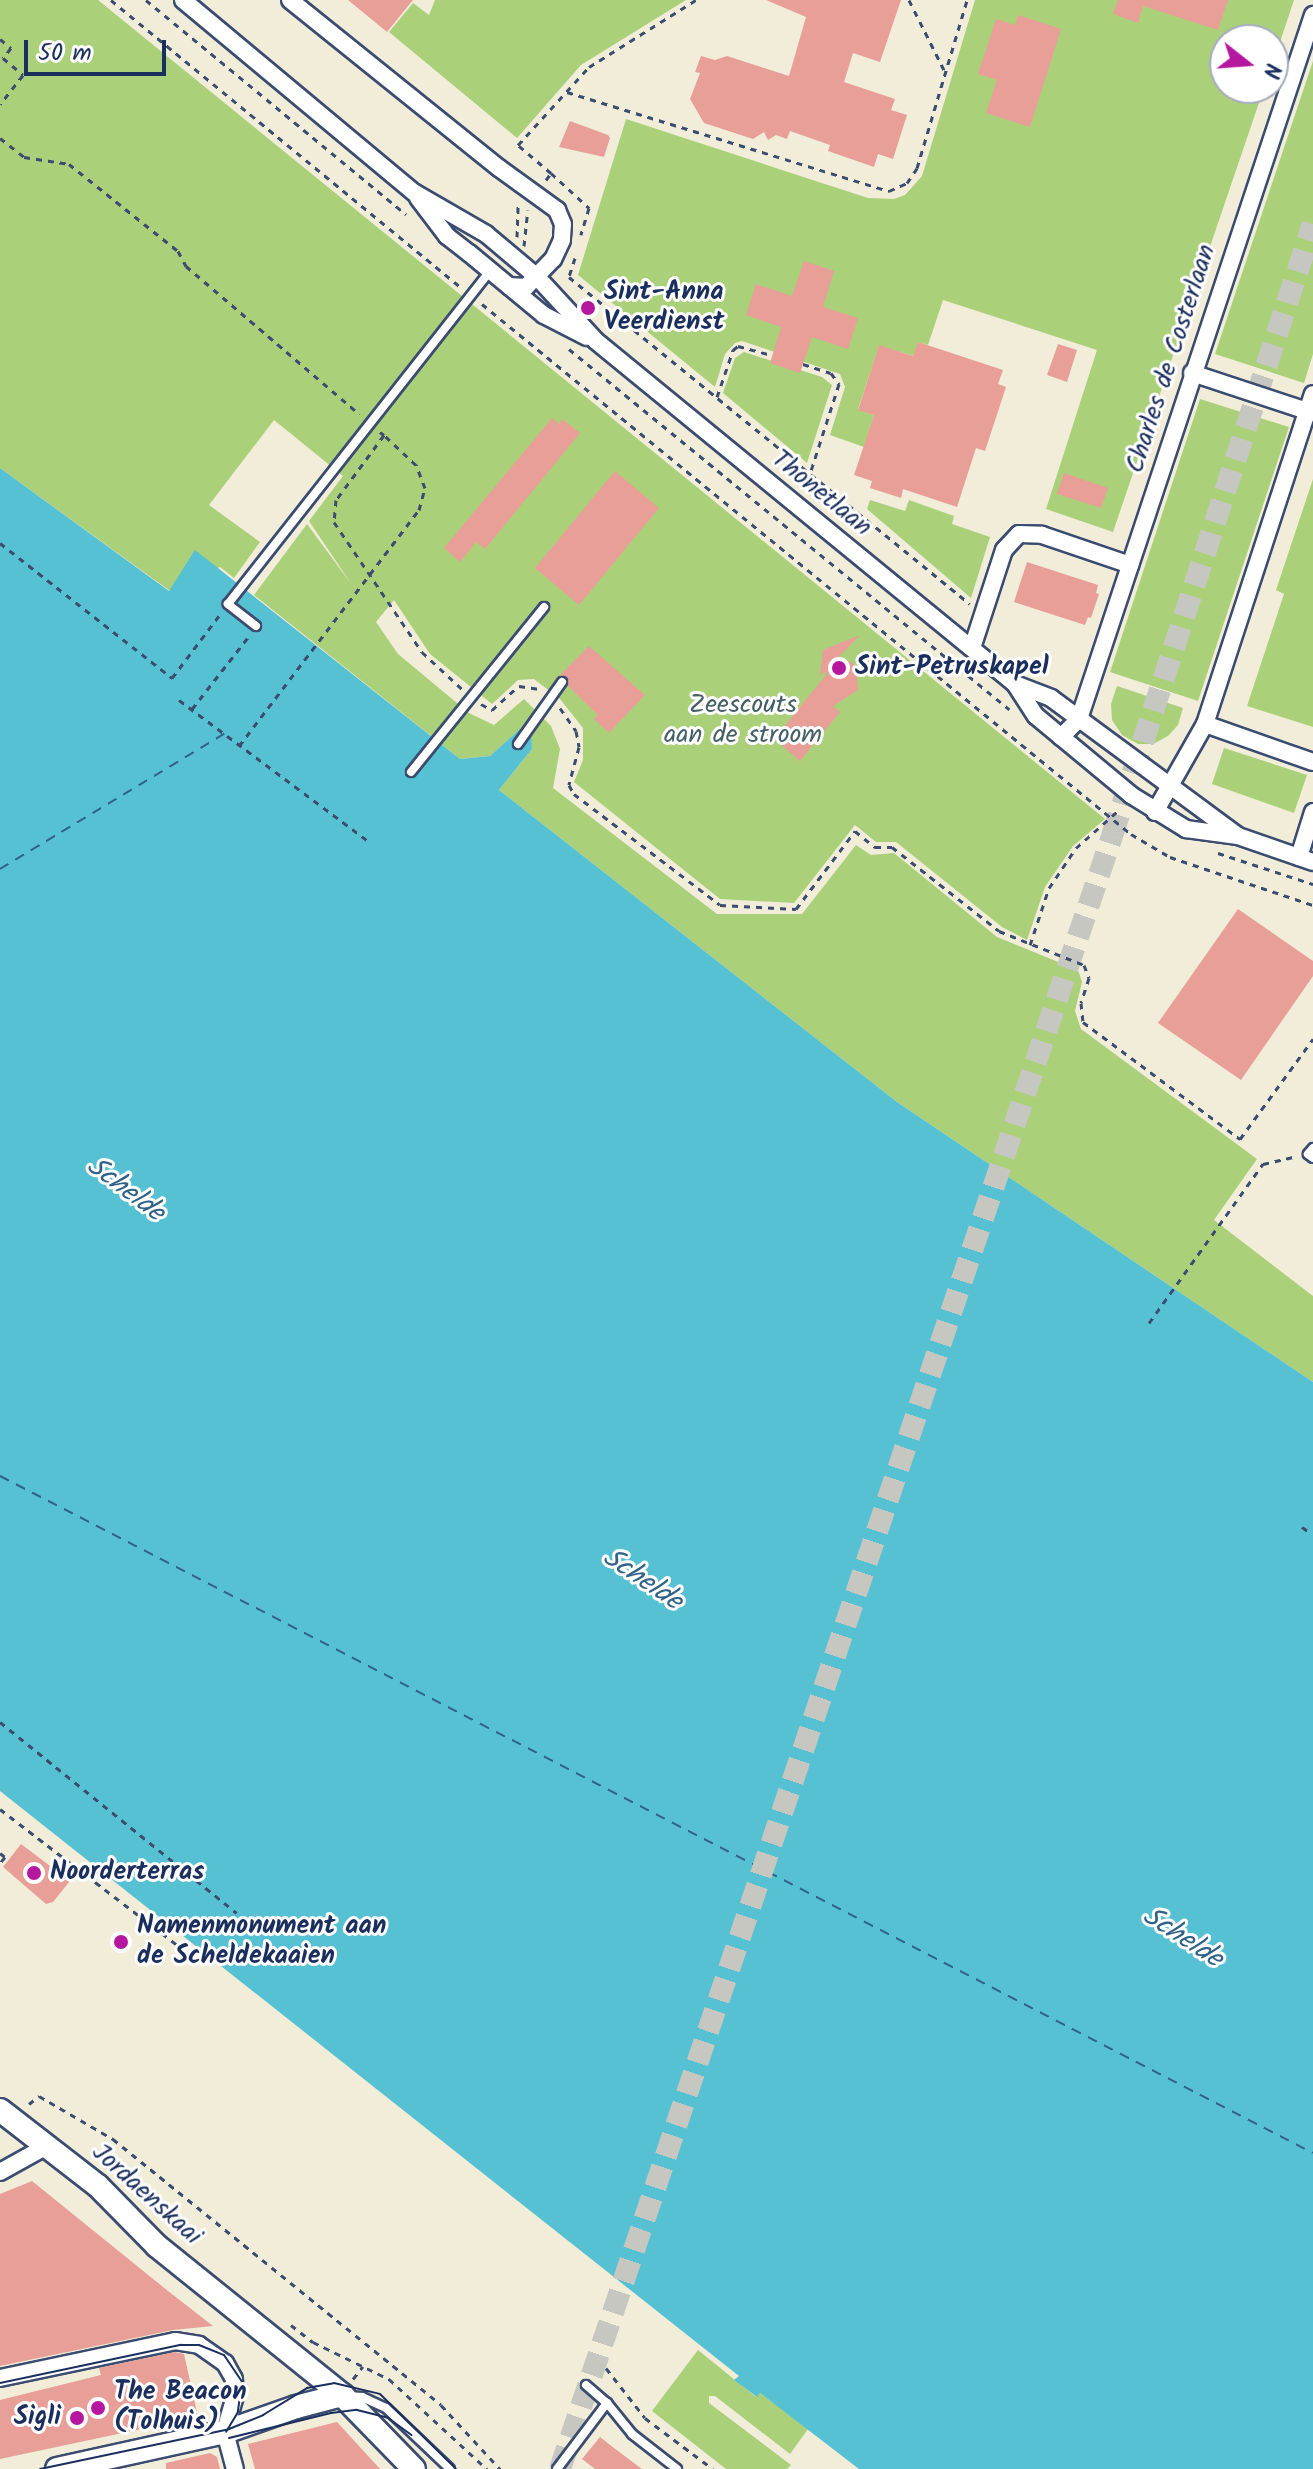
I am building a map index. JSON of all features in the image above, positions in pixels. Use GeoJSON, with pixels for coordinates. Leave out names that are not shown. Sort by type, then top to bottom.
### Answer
{"type":"FeatureCollection","features":[{"type":"Feature","properties":{"kind":"street"},"geometry":{"type":"LineString","coordinates":[[290,0],[499,168],[557,210],[563,224],[562,240],[553,259],[526,287],[500,278]]}},
{"type":"Feature","properties":{"kind":"street","name":"Thonetlaan"},"geometry":{"type":"LineString","coordinates":[[195,4],[415,193],[447,236],[544,315],[596,341]]}},
{"type":"Feature","properties":{"kind":"street","name":"Charles de Costerlaan"},"geometry":{"type":"LineString","coordinates":[[1079,719],[1313,15]]}},
{"type":"Feature","properties":{"kind":"street","name":"Thonetlaan"},"geometry":{"type":"LineString","coordinates":[[415,193],[462,217],[537,277],[596,341],[1015,684],[1036,716],[1131,795],[1155,812],[1201,833],[1238,836],[1306,859]]}},
{"type":"Feature","properties":{"kind":"street"},"geometry":{"type":"LineString","coordinates":[[1192,373],[1310,412]]}},
{"type":"Feature","properties":{"kind":"street"},"geometry":{"type":"LineString","coordinates":[[1155,812],[1205,724],[1310,412],[1313,394]]}},
{"type":"Feature","properties":{"kind":"street"},"geometry":{"type":"LineString","coordinates":[[972,648],[1004,550],[1019,534],[1042,535],[1130,565]]}},
{"type":"Feature","properties":{"kind":"street","name":"Thonetlaan"},"geometry":{"type":"LineString","coordinates":[[1015,684],[1051,698],[1238,836]]}},
{"type":"Feature","properties":{"kind":"street"},"geometry":{"type":"LineString","coordinates":[[1061,737],[1079,719]]}},
{"type":"Feature","properties":{"kind":"street"},"geometry":{"type":"LineString","coordinates":[[1205,724],[1313,762]]}},
{"type":"Feature","properties":{"kind":"street"},"geometry":{"type":"LineString","coordinates":[[1306,859],[1313,812]]}},
{"type":"Feature","properties":{"kind":"street","name":"Jordaenskaai"},"geometry":{"type":"LineString","coordinates":[[6,2114],[98,2186],[157,2246],[343,2396],[414,2469]]}},
{"type":"Feature","properties":{"kind":"street"},"geometry":{"type":"LineString","coordinates":[[0,2172],[47,2146]]}},
{"type":"Feature","properties":{"kind":"street"},"geometry":{"type":"LineString","coordinates":[[0,2378],[175,2341],[193,2343],[219,2357],[234,2379],[235,2396],[225,2432],[235,2469]]}},
{"type":"Feature","properties":{"kind":"street"},"geometry":{"type":"LineString","coordinates":[[57,2469],[225,2432],[296,2407],[343,2396]]}},
{"type":"Feature","properties":{"kind":"lane"},"geometry":{"type":"LineString","coordinates":[[256,626],[228,604],[471,295],[500,278]]}},
{"type":"Feature","properties":{"kind":"lane"},"geometry":{"type":"LineString","coordinates":[[411,772],[544,607]]}},
{"type":"Feature","properties":{"kind":"lane"},"geometry":{"type":"LineString","coordinates":[[518,744],[562,682]]}},
{"type":"Feature","properties":{"kind":"lane"},"geometry":{"type":"LineString","coordinates":[[586,2385],[607,2403],[632,2434],[677,2469]]}},
{"type":"Feature","properties":{"kind":"lane"},"geometry":{"type":"LineString","coordinates":[[343,2396],[353,2394],[386,2408],[450,2469]]}},
{"type":"Feature","properties":{"kind":"lane"},"geometry":{"type":"LineString","coordinates":[[557,2469],[607,2403]]}},
{"type":"Feature","properties":{"kind":"path"},"geometry":{"type":"LineString","coordinates":[[111,0],[471,295]]}},
{"type":"Feature","properties":{"kind":"path"},"geometry":{"type":"LineString","coordinates":[[146,0],[411,218]]}},
{"type":"Feature","properties":{"kind":"path"},"geometry":{"type":"LineString","coordinates":[[581,236],[589,208],[518,145],[589,67],[696,0]]}},
{"type":"Feature","properties":{"kind":"path"},"geometry":{"type":"LineString","coordinates":[[909,0],[945,72]]}},
{"type":"Feature","properties":{"kind":"path"},"geometry":{"type":"LineString","coordinates":[[567,92],[889,191],[913,176],[967,0]]}},
{"type":"Feature","properties":{"kind":"path"},"geometry":{"type":"LineString","coordinates":[[0,39],[11,48],[3,58],[23,75],[0,104]]}},
{"type":"Feature","properties":{"kind":"path"},"geometry":{"type":"LineString","coordinates":[[0,138],[24,157],[69,164],[178,251],[186,266],[416,465],[425,488],[419,510],[239,746]]}},
{"type":"Feature","properties":{"kind":"path"},"geometry":{"type":"LineString","coordinates":[[512,256],[518,204],[551,173]]}},
{"type":"Feature","properties":{"kind":"path"},"geometry":{"type":"LineString","coordinates":[[512,256],[527,242],[528,210],[533,190]]}},
{"type":"Feature","properties":{"kind":"path"},"geometry":{"type":"LineString","coordinates":[[577,249],[569,277],[983,615]]}},
{"type":"Feature","properties":{"kind":"path"},"geometry":{"type":"LineString","coordinates":[[500,278],[481,303],[1111,818],[1170,857],[1313,905]]}},
{"type":"Feature","properties":{"kind":"path"},"geometry":{"type":"LineString","coordinates":[[566,346],[1016,714]]}},
{"type":"Feature","properties":{"kind":"path"},"geometry":{"type":"LineString","coordinates":[[717,397],[733,350],[738,346],[772,355]]}},
{"type":"Feature","properties":{"kind":"path"},"geometry":{"type":"LineString","coordinates":[[803,364],[831,373],[839,384],[810,474]]}},
{"type":"Feature","properties":{"kind":"path"},"geometry":{"type":"LineString","coordinates":[[384,435],[333,507],[334,522],[427,659],[471,697],[492,710],[519,686],[535,686],[550,697],[576,731],[579,747],[569,785],[574,794],[720,905],[796,909],[855,831],[875,847],[892,847],[999,931],[1084,965],[1089,978],[1081,1003],[1083,1022],[1240,1139],[1313,1039]]}},
{"type":"Feature","properties":{"kind":"path"},"geometry":{"type":"LineString","coordinates":[[0,543],[172,678],[228,604]]}},
{"type":"Feature","properties":{"kind":"path"},"geometry":{"type":"LineString","coordinates":[[191,710],[256,626]]}},
{"type":"Feature","properties":{"kind":"path"},"geometry":{"type":"LineString","coordinates":[[179,700],[371,843]]}},
{"type":"Feature","properties":{"kind":"path"},"geometry":{"type":"LineString","coordinates":[[1030,945],[1049,888],[1076,848],[1111,818],[1131,795]]}},
{"type":"Feature","properties":{"kind":"path"},"geometry":{"type":"LineString","coordinates":[[1209,849],[1313,884]]}},
{"type":"Feature","properties":{"kind":"path"},"geometry":{"type":"LineString","coordinates":[[1149,1323],[1263,1164],[1311,1153]]}},
{"type":"Feature","properties":{"kind":"path"},"geometry":{"type":"LineString","coordinates":[[1302,1527],[1308,1531]]}},
{"type":"Feature","properties":{"kind":"path"},"geometry":{"type":"LineString","coordinates":[[0,1722],[237,1913]]}},
{"type":"Feature","properties":{"kind":"path"},"geometry":{"type":"LineString","coordinates":[[0,1809],[190,1955]]}},
{"type":"Feature","properties":{"kind":"path"},"geometry":{"type":"LineString","coordinates":[[0,1853],[5,1857],[0,1863]]}},
{"type":"Feature","properties":{"kind":"path"},"geometry":{"type":"LineString","coordinates":[[6,2114],[39,2096],[113,2139],[441,2405],[500,2469]]}},
{"type":"Feature","properties":{"kind":"path"},"geometry":{"type":"LineString","coordinates":[[288,2323],[313,2342],[389,2379],[487,2469]]}},
{"type":"Feature","properties":{"kind":"path"},"geometry":{"type":"LineString","coordinates":[[606,2368],[645,2418],[713,2469]]}},
{"type":"Feature","properties":{"kind":"green space","name":"Zeescouts aan de stroom"},"geometry":{"type":"Polygon","coordinates":[[[0,0],[98,0],[1105,819],[1073,846],[1045,887],[1027,940],[1002,927],[896,842],[876,842],[855,825],[794,903],[720,899],[574,782],[583,760],[583,728],[560,699],[534,679],[518,680],[492,704],[430,654],[394,600],[376,622],[398,654],[469,713],[494,725],[524,699],[551,726],[560,749],[553,788],[717,914],[802,914],[856,845],[871,855],[894,853],[997,937],[1078,970],[1082,982],[1075,1011],[1081,1029],[1257,1159],[1214,1220],[1313,1296],[1313,1382],[897,1102],[499,790],[532,749],[530,720],[490,756],[460,759],[254,595],[307,524],[352,585],[309,521],[343,476],[274,420],[209,505],[260,542],[234,578],[220,567],[170,591],[0,468],[0,0]]]}},
{"type":"Feature","properties":{"kind":"green space"},"geometry":{"type":"Polygon","coordinates":[[[435,0],[686,0],[581,65],[517,138],[389,32],[413,3],[429,15],[435,0]]]}},
{"type":"Feature","properties":{"kind":"green space"},"geometry":{"type":"Polygon","coordinates":[[[975,0],[1294,0],[1286,24],[1209,24],[1209,104],[1259,104],[1113,532],[1046,509],[1097,350],[943,300],[928,345],[918,342],[914,356],[879,346],[858,409],[874,415],[864,447],[830,435],[845,387],[840,374],[742,341],[735,343],[725,354],[715,387],[578,275],[626,119],[868,198],[894,199],[905,195],[922,176],[975,0]]]}},
{"type":"Feature","properties":{"kind":"green space"},"geometry":{"type":"Polygon","coordinates":[[[1313,61],[1313,354],[1304,383],[1215,354],[1313,61]]]}},
{"type":"Feature","properties":{"kind":"green space"},"geometry":{"type":"Polygon","coordinates":[[[744,352],[822,377],[832,385],[807,463],[723,393],[735,358],[744,352]]]}},
{"type":"Feature","properties":{"kind":"green space"},"geometry":{"type":"Polygon","coordinates":[[[1200,399],[1289,427],[1198,701],[1110,672],[1200,399]]]}},
{"type":"Feature","properties":{"kind":"green space"},"geometry":{"type":"Polygon","coordinates":[[[1313,479],[1313,727],[1247,706],[1284,594],[1276,590],[1313,479]]]}},
{"type":"Feature","properties":{"kind":"green space"},"geometry":{"type":"Polygon","coordinates":[[[870,500],[905,511],[909,500],[954,516],[952,524],[990,537],[971,598],[867,509],[870,500]]]}},
{"type":"Feature","properties":{"kind":"green space"},"geometry":{"type":"Polygon","coordinates":[[[1117,686],[1183,708],[1178,725],[1168,736],[1153,744],[1138,744],[1122,735],[1112,720],[1111,704],[1117,686]]]}},
{"type":"Feature","properties":{"kind":"green space"},"geometry":{"type":"Polygon","coordinates":[[[1224,748],[1307,775],[1294,813],[1212,784],[1224,748]]]}},
{"type":"Feature","properties":{"kind":"green space"},"geometry":{"type":"Polygon","coordinates":[[[698,2350],[756,2397],[760,2393],[808,2429],[790,2454],[715,2396],[709,2396],[709,2403],[791,2465],[787,2469],[726,2469],[652,2411],[698,2350]]]}},
{"type":"Feature","properties":{"kind":"water","name":"Schelde"},"geometry":{"type":"Polygon","coordinates":[[[0,468],[169,591],[195,550],[460,759],[490,756],[531,719],[532,749],[499,790],[897,1102],[1313,1382],[1313,2469],[859,2469],[760,2393],[757,2397],[734,2380],[739,2376],[0,1791],[0,468]]]}},
{"type":"Feature","properties":{"kind":"building"},"geometry":{"type":"Polygon","coordinates":[[[348,0],[413,0],[387,32],[348,0]]]}},
{"type":"Feature","properties":{"kind":"building"},"geometry":{"type":"Polygon","coordinates":[[[766,0],[901,0],[880,62],[853,53],[844,82],[895,99],[891,110],[907,115],[893,159],[878,154],[874,167],[828,151],[830,145],[790,131],[787,139],[776,135],[768,140],[764,132],[753,139],[704,123],[690,99],[700,73],[695,72],[701,56],[715,60],[727,56],[789,76],[806,17],[766,0]]]}},
{"type":"Feature","properties":{"kind":"building"},"geometry":{"type":"Polygon","coordinates":[[[1118,0],[1228,0],[1220,24],[1209,24],[1209,27],[1143,6],[1138,23],[1113,14],[1118,0]]]}},
{"type":"Feature","properties":{"kind":"building"},"geometry":{"type":"Polygon","coordinates":[[[1018,15],[1061,29],[1030,127],[986,113],[997,80],[978,74],[996,19],[1015,25],[1018,15]]]}},
{"type":"Feature","properties":{"kind":"building"},"geometry":{"type":"Polygon","coordinates":[[[570,121],[608,135],[610,138],[604,157],[559,147],[570,121]]]}},
{"type":"Feature","properties":{"kind":"building"},"geometry":{"type":"Polygon","coordinates":[[[804,261],[834,271],[823,307],[858,318],[848,349],[812,337],[800,373],[770,363],[781,327],[746,315],[756,284],[792,296],[804,261]]]}},
{"type":"Feature","properties":{"kind":"building"},"geometry":{"type":"Polygon","coordinates":[[[918,342],[1003,370],[998,384],[1006,387],[985,451],[976,448],[957,507],[903,489],[901,498],[870,488],[872,481],[854,475],[874,415],[858,410],[879,345],[913,356],[918,342]]]}},
{"type":"Feature","properties":{"kind":"building"},"geometry":{"type":"Polygon","coordinates":[[[1058,344],[1077,350],[1067,382],[1047,375],[1058,344]]]}},
{"type":"Feature","properties":{"kind":"building"},"geometry":{"type":"Polygon","coordinates":[[[552,418],[559,424],[562,419],[580,433],[485,549],[476,542],[460,562],[444,548],[552,418]]]}},
{"type":"Feature","properties":{"kind":"building"},"geometry":{"type":"Polygon","coordinates":[[[615,471],[659,508],[579,605],[535,568],[615,471]]]}},
{"type":"Feature","properties":{"kind":"building"},"geometry":{"type":"Polygon","coordinates":[[[1064,473],[1108,488],[1101,508],[1057,494],[1064,473]]]}},
{"type":"Feature","properties":{"kind":"building"},"geometry":{"type":"Polygon","coordinates":[[[1027,562],[1098,585],[1096,593],[1099,594],[1091,618],[1088,617],[1085,625],[1014,602],[1027,562]]]}},
{"type":"Feature","properties":{"kind":"building"},"geometry":{"type":"Polygon","coordinates":[[[860,635],[834,662],[852,662],[857,671],[858,690],[833,706],[840,712],[800,761],[774,739],[826,675],[825,671],[820,676],[823,650],[860,635]]]}},
{"type":"Feature","properties":{"kind":"building"},"geometry":{"type":"Polygon","coordinates":[[[589,646],[645,695],[609,733],[594,719],[598,715],[568,686],[567,677],[560,675],[589,646]]]}},
{"type":"Feature","properties":{"kind":"building"},"geometry":{"type":"Polygon","coordinates":[[[1238,909],[1313,961],[1313,976],[1241,1080],[1158,1023],[1238,909]]]}},
{"type":"Feature","properties":{"kind":"building","name":"Noorderterras"},"geometry":{"type":"Polygon","coordinates":[[[21,1844],[70,1881],[53,1902],[46,1904],[3,1867],[21,1844]]]}},
{"type":"Feature","properties":{"kind":"building"},"geometry":{"type":"Polygon","coordinates":[[[32,2181],[213,2326],[173,2330],[0,2366],[0,2194],[32,2181]]]}},
{"type":"Feature","properties":{"kind":"building","name":"The Beacon (Tolhuis)"},"geometry":{"type":"Polygon","coordinates":[[[175,2352],[184,2354],[198,2417],[0,2459],[0,2400],[101,2375],[99,2368],[175,2352]]]}},
{"type":"Feature","properties":{"kind":"building"},"geometry":{"type":"Polygon","coordinates":[[[337,2422],[380,2469],[255,2469],[248,2444],[337,2422]]]}},
{"type":"Feature","properties":{"kind":"building"},"geometry":{"type":"Polygon","coordinates":[[[600,2437],[642,2469],[595,2469],[582,2459],[600,2437]]]}},
{"type":"Feature","properties":{"kind":"building"},"geometry":{"type":"Polygon","coordinates":[[[210,2453],[217,2457],[220,2469],[166,2469],[166,2463],[210,2453]]]}},
{"type":"Feature","properties":{"kind":"ferry route"},"geometry":{"type":"LineString","coordinates":[[0,869],[224,734]]}},
{"type":"Feature","properties":{"kind":"ferry route"},"geometry":{"type":"LineString","coordinates":[[0,1476],[1313,2153]]}},
{"type":"Feature","properties":{"kind":"tunnel"},"geometry":{"type":"LineString","coordinates":[[560,2469],[1112,836],[1313,224]]}},
{"type":"Feature","properties":{"kind":"tram line"},"geometry":{"type":"LineString","coordinates":[[0,2383],[181,2345],[199,2345],[224,2355],[242,2382],[238,2412],[226,2432]]}},
{"type":"Feature","properties":{"kind":"tram line"},"geometry":{"type":"LineString","coordinates":[[40,2469],[229,2429],[263,2415],[307,2388],[334,2383],[380,2394],[456,2469]]}},
{"type":"Feature","properties":{"kind":"tram line"},"geometry":{"type":"LineString","coordinates":[[229,2438],[331,2413],[357,2410],[388,2418],[411,2435]]}},
{"type":"Feature","properties":{"kind":"place","name":"Sint-Anna Veerdienst"},"geometry":{"type":"Point","coordinates":[588,308]}},
{"type":"Feature","properties":{"kind":"place","name":"Sint-Petruskapel"},"geometry":{"type":"Point","coordinates":[839,668]}},
{"type":"Feature","properties":{"kind":"place","name":"Noorderterras"},"geometry":{"type":"Point","coordinates":[34,1873]}},
{"type":"Feature","properties":{"kind":"place","name":"Namenmonument aan de Scheldekaaien"},"geometry":{"type":"Point","coordinates":[121,1942]}},
{"type":"Feature","properties":{"kind":"place","name":"The Beacon (Tolhuis)"},"geometry":{"type":"Point","coordinates":[98,2408]}},
{"type":"Feature","properties":{"kind":"place","name":"Sigli"},"geometry":{"type":"Point","coordinates":[77,2418]}}]}
